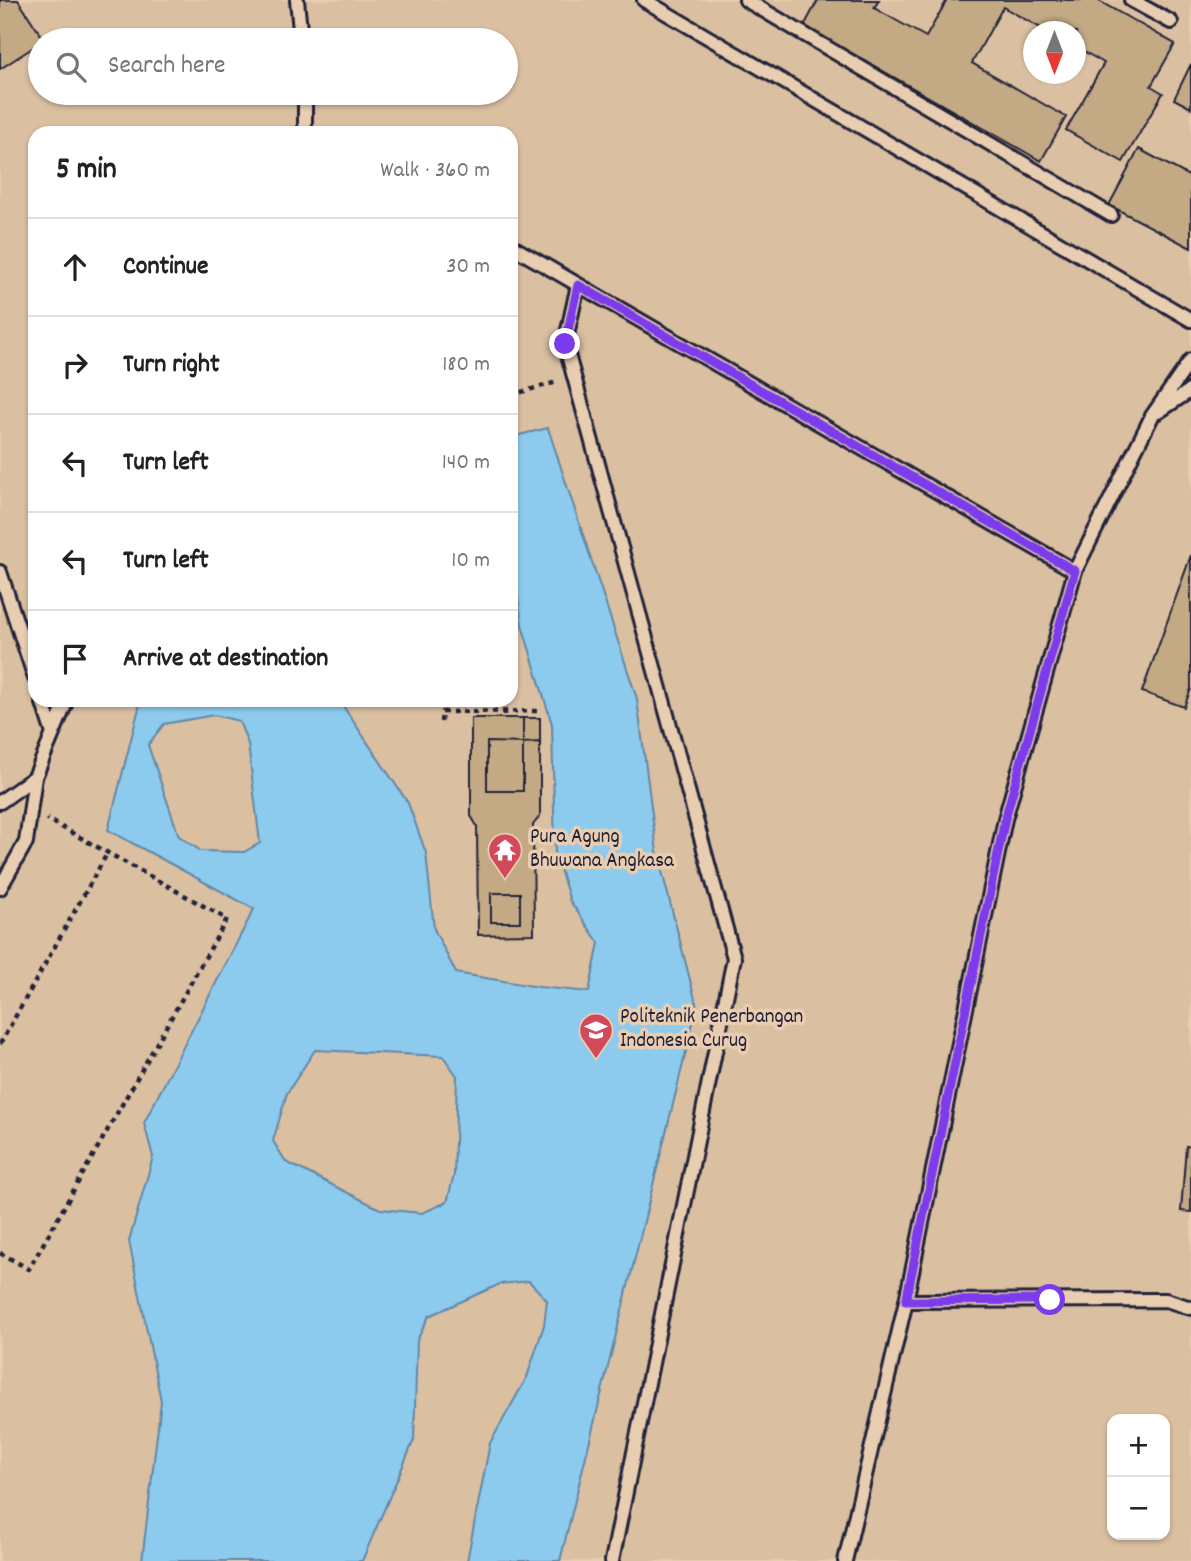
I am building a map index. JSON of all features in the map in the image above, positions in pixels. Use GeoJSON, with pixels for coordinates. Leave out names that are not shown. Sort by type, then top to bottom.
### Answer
{"type":"FeatureCollection","features":[{"type":"Feature","properties":{"kind":"lane"},"geometry":{"type":"LineString","coordinates":[[298,0],[300,28]]}},
{"type":"Feature","properties":{"kind":"lane"},"geometry":{"type":"LineString","coordinates":[[746,0],[1111,215]]}},
{"type":"Feature","properties":{"kind":"lane"},"geometry":{"type":"LineString","coordinates":[[1131,0],[1171,22]]}},
{"type":"Feature","properties":{"kind":"lane"},"geometry":{"type":"LineString","coordinates":[[650,2],[1191,320]]}},
{"type":"Feature","properties":{"kind":"lane"},"geometry":{"type":"LineString","coordinates":[[306,105],[308,126]]}},
{"type":"Feature","properties":{"kind":"lane"},"geometry":{"type":"LineString","coordinates":[[518,250],[1075,571]]}},
{"type":"Feature","properties":{"kind":"lane"},"geometry":{"type":"LineString","coordinates":[[578,285],[565,344],[734,958],[612,1561]]}},
{"type":"Feature","properties":{"kind":"lane"},"geometry":{"type":"LineString","coordinates":[[845,1561],[906,1301],[1005,819],[1075,571],[1152,416],[1191,360]]}},
{"type":"Feature","properties":{"kind":"lane"},"geometry":{"type":"LineString","coordinates":[[1152,416],[1191,390]]}},
{"type":"Feature","properties":{"kind":"lane"},"geometry":{"type":"LineString","coordinates":[[0,572],[28,657]]}},
{"type":"Feature","properties":{"kind":"lane"},"geometry":{"type":"LineString","coordinates":[[44,707],[53,734]]}},
{"type":"Feature","properties":{"kind":"lane"},"geometry":{"type":"LineString","coordinates":[[0,888],[26,842],[35,777],[64,707]]}},
{"type":"Feature","properties":{"kind":"lane"},"geometry":{"type":"LineString","coordinates":[[0,802],[35,777]]}},
{"type":"Feature","properties":{"kind":"lane"},"geometry":{"type":"LineString","coordinates":[[906,1301],[1166,1300],[1191,1308]]}},
{"type":"Feature","properties":{"kind":"path"},"geometry":{"type":"LineString","coordinates":[[518,393],[575,377]]}},
{"type":"Feature","properties":{"kind":"path"},"geometry":{"type":"LineString","coordinates":[[505,707],[505,718]]}},
{"type":"Feature","properties":{"kind":"path"},"geometry":{"type":"LineString","coordinates":[[442,722],[442,712],[540,710]]}},
{"type":"Feature","properties":{"kind":"path"},"geometry":{"type":"LineString","coordinates":[[0,1253],[29,1269],[227,919],[31,810]]}},
{"type":"Feature","properties":{"kind":"path"},"geometry":{"type":"LineString","coordinates":[[0,1044],[108,852]]}},
{"type":"Feature","properties":{"kind":"shaded area","name":"Politeknik Penerbangan Indonesia Curug"},"geometry":{"type":"Polygon","coordinates":[[[0,0],[1191,0],[1191,1561],[0,1561],[0,0]]]}},
{"type":"Feature","properties":{"kind":"water"},"geometry":{"type":"Polygon","coordinates":[[[548,428],[637,699],[657,852],[697,1007],[560,1561],[467,1561],[490,1443],[527,1377],[544,1325],[547,1300],[529,1281],[500,1284],[429,1316],[417,1340],[414,1440],[362,1561],[142,1561],[161,1401],[129,1241],[153,1157],[144,1123],[254,909],[108,830],[139,707],[344,707],[408,803],[426,853],[434,929],[456,973],[539,987],[589,992],[599,943],[570,901],[555,853],[552,724],[522,625],[518,598],[518,435],[548,428]],[[214,715],[164,724],[148,745],[179,836],[201,851],[244,852],[260,843],[248,744],[239,721],[214,715]],[[315,1050],[287,1093],[273,1141],[286,1162],[380,1209],[422,1213],[447,1202],[454,1175],[457,1076],[443,1056],[315,1050]]]}},
{"type":"Feature","properties":{"kind":"building"},"geometry":{"type":"Polygon","coordinates":[[[0,0],[18,0],[36,28],[28,28],[28,51],[0,69],[0,0]]]}},
{"type":"Feature","properties":{"kind":"building"},"geometry":{"type":"Polygon","coordinates":[[[818,0],[879,0],[874,8],[926,37],[947,0],[1097,0],[1175,44],[1151,86],[1163,93],[1123,162],[1066,130],[1104,63],[1086,53],[1086,21],[1028,21],[1003,7],[972,63],[1066,117],[1041,161],[804,26],[818,0]]]}},
{"type":"Feature","properties":{"kind":"building"},"geometry":{"type":"Polygon","coordinates":[[[1191,64],[1191,108],[1174,99],[1191,64]]]}},
{"type":"Feature","properties":{"kind":"building"},"geometry":{"type":"Polygon","coordinates":[[[1139,149],[1191,177],[1191,248],[1109,205],[1139,149]]]}},
{"type":"Feature","properties":{"kind":"building"},"geometry":{"type":"Polygon","coordinates":[[[1191,555],[1191,689],[1184,707],[1142,692],[1191,555]]]}},
{"type":"Feature","properties":{"kind":"building","name":"Pura Agung Bhuwana Angkasa"},"geometry":{"type":"Polygon","coordinates":[[[471,718],[540,718],[540,816],[533,825],[534,934],[478,935],[477,826],[471,816],[471,718]]]}},
{"type":"Feature","properties":{"kind":"building"},"geometry":{"type":"Polygon","coordinates":[[[523,718],[540,718],[540,742],[523,743],[523,718]]]}},
{"type":"Feature","properties":{"kind":"building"},"geometry":{"type":"Polygon","coordinates":[[[487,742],[523,743],[523,791],[487,791],[487,742]]]}},
{"type":"Feature","properties":{"kind":"building"},"geometry":{"type":"Polygon","coordinates":[[[491,893],[520,893],[520,922],[491,922],[491,893]]]}},
{"type":"Feature","properties":{"kind":"building"},"geometry":{"type":"Polygon","coordinates":[[[1186,1146],[1191,1147],[1191,1212],[1181,1211],[1186,1146]]]}},
{"type":"Feature","properties":{"kind":"place","name":"Pura Agung Bhuwana Angkasa"},"geometry":{"type":"Point","coordinates":[505,880]}},
{"type":"Feature","properties":{"kind":"place","name":"Politeknik Penerbangan Indonesia Curug"},"geometry":{"type":"Point","coordinates":[596,1060]}},
{"type":"Feature","properties":{"kind":"route"},"geometry":{"type":"LineString","coordinates":[[565,344],[578,285],[1075,571],[1005,819],[906,1301],[1050,1300]]}}]}
